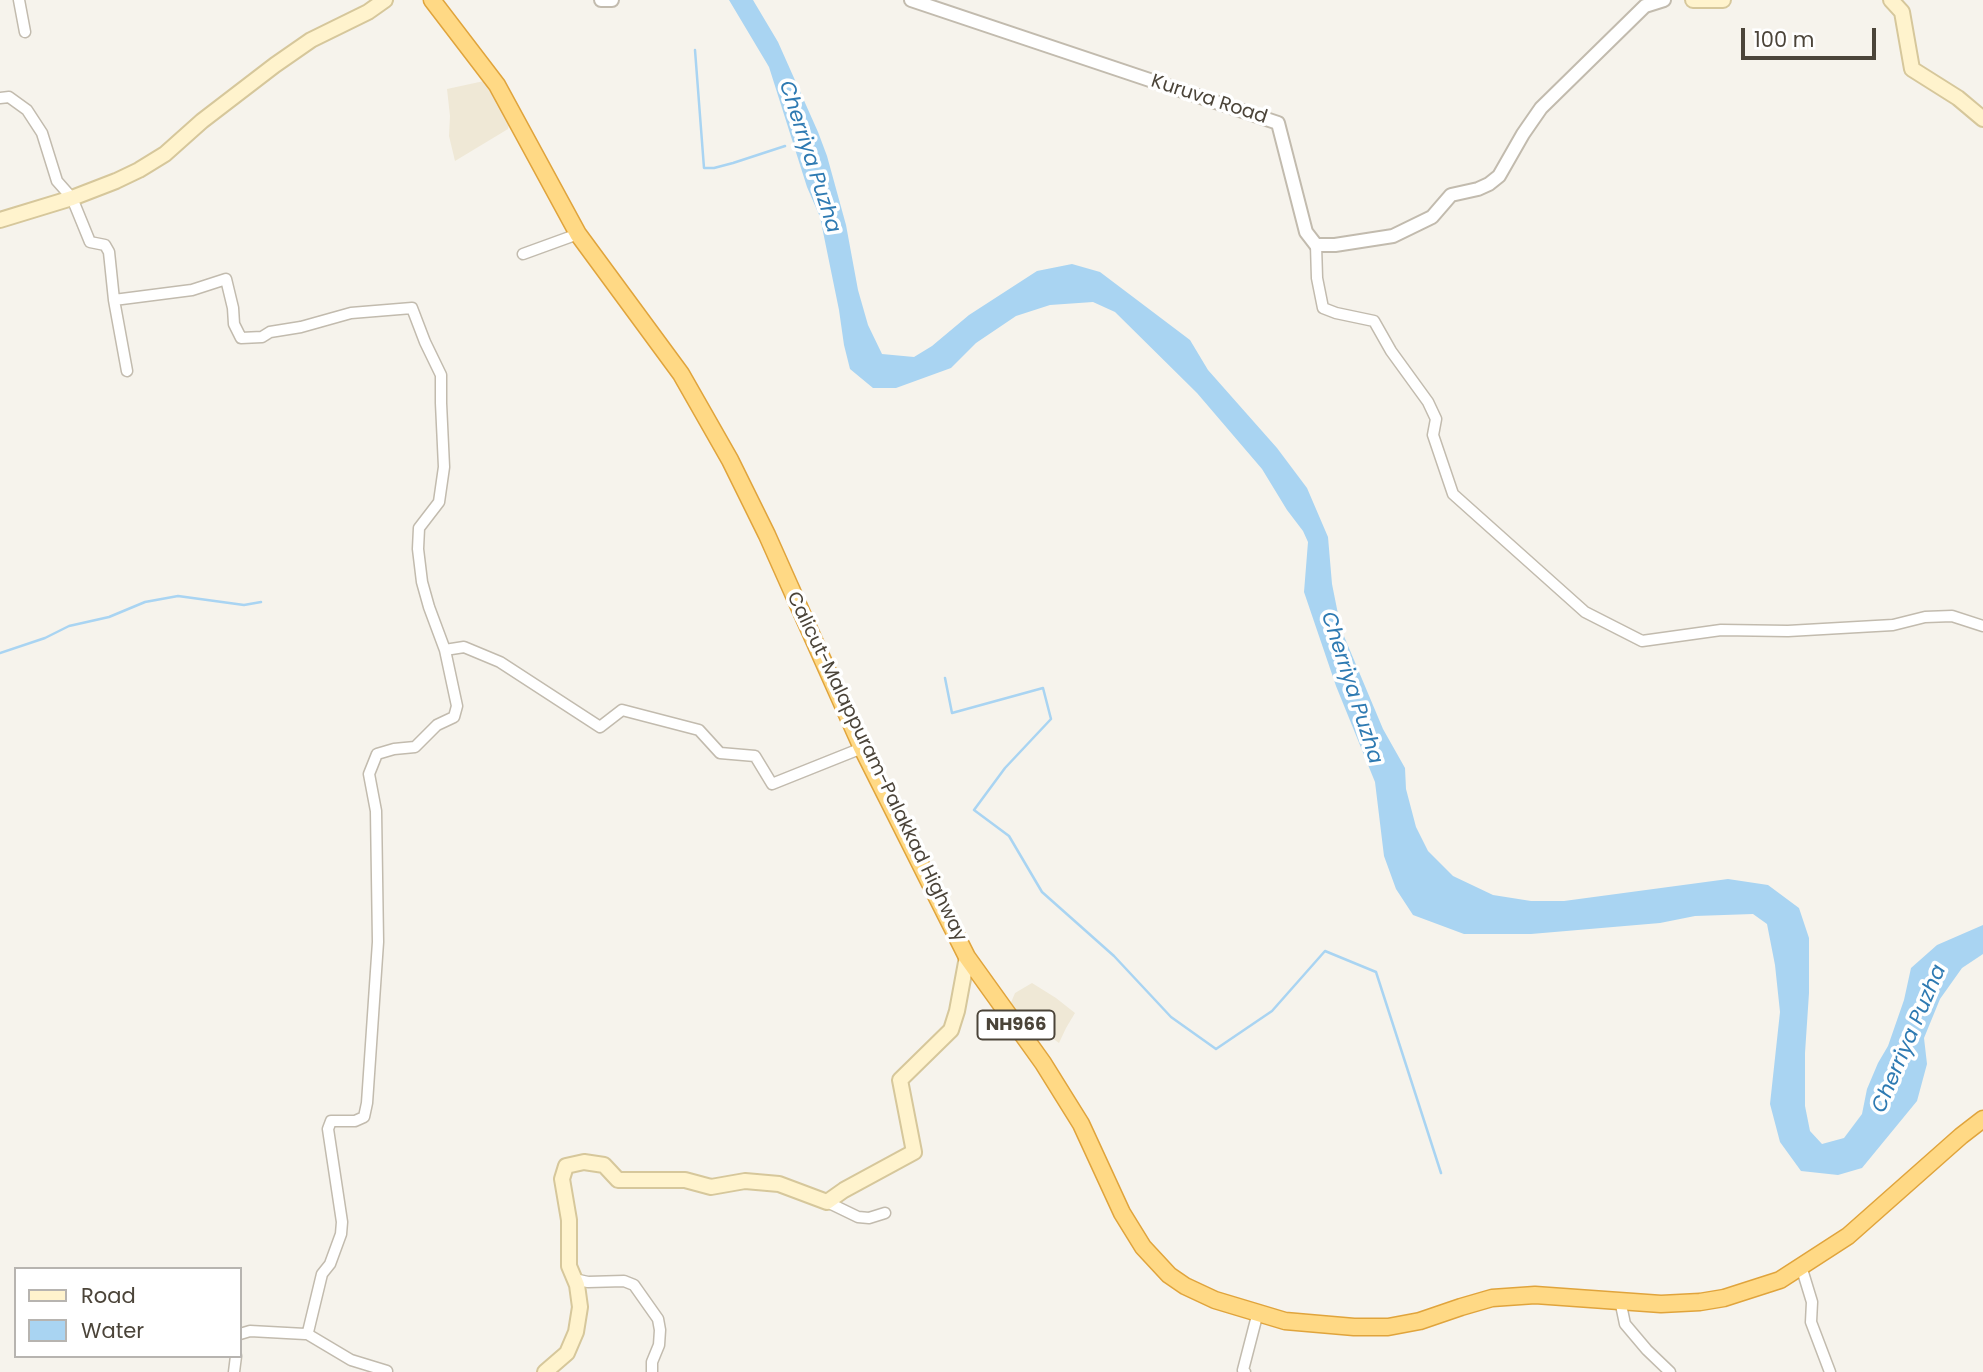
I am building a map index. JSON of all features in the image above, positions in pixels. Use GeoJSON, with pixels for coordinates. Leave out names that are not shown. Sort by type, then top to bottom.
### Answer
{"type":"FeatureCollection","features":[{"type":"Feature","properties":{"kind":"highway","name":"Calicut-Malappuram-Palakkad Highway"},"geometry":{"type":"LineString","coordinates":[[432,0],[497,85],[578,234],[681,374],[730,460],[767,535],[862,748],[967,957],[1043,1063],[1081,1124],[1122,1213],[1143,1247],[1169,1275],[1215,1300],[1285,1321],[1354,1327],[1388,1327],[1420,1321],[1492,1298],[1535,1296],[1661,1304],[1724,1298],[1780,1280],[1848,1236],[1983,1119]]}},
{"type":"Feature","properties":{"kind":"main road"},"geometry":{"type":"LineString","coordinates":[[0,220],[116,181],[165,154],[202,121],[275,65],[311,40],[368,12],[385,0]]}},
{"type":"Feature","properties":{"kind":"main road"},"geometry":{"type":"LineString","coordinates":[[1693,0],[1723,0]]}},
{"type":"Feature","properties":{"kind":"main road"},"geometry":{"type":"LineString","coordinates":[[1891,0],[1902,12],[1912,69],[1958,98],[1983,119]]}},
{"type":"Feature","properties":{"kind":"main road"},"geometry":{"type":"LineString","coordinates":[[545,1372],[567,1353],[576,1332],[580,1307],[577,1285],[569,1266],[569,1220],[562,1179],[566,1166],[584,1161],[604,1165],[618,1180],[685,1180],[711,1187],[745,1181],[779,1184],[827,1202],[914,1152],[900,1080],[951,1030],[967,957]]}},
{"type":"Feature","properties":{"kind":"street"},"geometry":{"type":"LineString","coordinates":[[19,0],[25,32]]}},
{"type":"Feature","properties":{"kind":"street"},"geometry":{"type":"LineString","coordinates":[[601,0],[612,0]]}},
{"type":"Feature","properties":{"kind":"street","name":"Kuruva Road"},"geometry":{"type":"LineString","coordinates":[[911,0],[1278,123],[1306,232],[1316,244]]}},
{"type":"Feature","properties":{"kind":"street"},"geometry":{"type":"LineString","coordinates":[[1664,0],[1645,6],[1541,108],[1522,134],[1499,176],[1489,184],[1451,195],[1432,217],[1393,236],[1335,245],[1316,244],[1317,278],[1323,308],[1374,321],[1391,351],[1428,402],[1436,419],[1433,435],[1453,494],[1585,612],[1642,641],[1721,630],[1788,631],[1893,625],[1925,617],[1952,616],[1983,626]]}},
{"type":"Feature","properties":{"kind":"street"},"geometry":{"type":"LineString","coordinates":[[0,98],[9,97],[27,110],[42,132],[57,181],[72,198],[90,242],[105,245],[127,371]]}},
{"type":"Feature","properties":{"kind":"street"},"geometry":{"type":"LineString","coordinates":[[523,254],[578,234]]}},
{"type":"Feature","properties":{"kind":"street"},"geometry":{"type":"LineString","coordinates":[[114,300],[192,290],[226,279],[234,324],[241,338],[262,337],[270,332],[301,327],[351,313],[412,308],[441,374],[444,467],[439,502],[419,528],[418,549],[422,582],[445,650],[457,706],[454,717],[437,725],[415,747],[377,754],[369,774],[376,811],[377,942],[367,1103],[364,1117],[355,1121],[331,1121],[328,1129],[342,1222],[341,1234],[330,1264],[322,1274],[308,1332]]}},
{"type":"Feature","properties":{"kind":"street"},"geometry":{"type":"LineString","coordinates":[[445,650],[464,647],[500,662],[600,727],[622,710],[699,730],[720,753],[755,756],[772,784],[862,748]]}},
{"type":"Feature","properties":{"kind":"street"},"geometry":{"type":"LineString","coordinates":[[827,1202],[858,1217],[869,1218],[885,1213]]}},
{"type":"Feature","properties":{"kind":"street"},"geometry":{"type":"LineString","coordinates":[[1801,1266],[1812,1302],[1811,1322],[1830,1372]]}},
{"type":"Feature","properties":{"kind":"street"},"geometry":{"type":"LineString","coordinates":[[574,1279],[588,1282],[624,1281],[634,1284],[658,1319],[659,1345],[652,1362],[652,1372]]}},
{"type":"Feature","properties":{"kind":"street"},"geometry":{"type":"LineString","coordinates":[[1620,1300],[1625,1324],[1670,1372]]}},
{"type":"Feature","properties":{"kind":"street"},"geometry":{"type":"LineString","coordinates":[[1245,1372],[1258,1312]]}},
{"type":"Feature","properties":{"kind":"street"},"geometry":{"type":"LineString","coordinates":[[242,1333],[250,1331],[308,1332]]}},
{"type":"Feature","properties":{"kind":"street"},"geometry":{"type":"LineString","coordinates":[[308,1332],[351,1360],[387,1371]]}},
{"type":"Feature","properties":{"kind":"shaded area"},"geometry":{"type":"Polygon","coordinates":[[[484,81],[509,124],[508,129],[455,161],[449,136],[447,89],[484,81]]]}},
{"type":"Feature","properties":{"kind":"shaded area"},"geometry":{"type":"Polygon","coordinates":[[[1032,983],[1075,1013],[1059,1043],[1010,1005],[1015,993],[1032,983]]]}},
{"type":"Feature","properties":{"kind":"water","name":"Cherriya Puzha"},"geometry":{"type":"Polygon","coordinates":[[[729,0],[753,0],[778,42],[818,132],[846,225],[858,290],[868,325],[882,354],[914,357],[932,346],[969,315],[1037,271],[1072,264],[1100,272],[1190,340],[1208,370],[1277,448],[1307,488],[1328,537],[1332,584],[1341,629],[1383,729],[1405,768],[1406,789],[1416,827],[1428,851],[1453,876],[1493,895],[1531,901],[1564,901],[1728,879],[1768,885],[1799,908],[1809,938],[1805,1106],[1810,1131],[1822,1144],[1844,1138],[1862,1114],[1867,1089],[1888,1046],[1904,1000],[1911,968],[1937,945],[1983,925],[1983,954],[1962,968],[1940,999],[1924,1038],[1927,1064],[1917,1101],[1862,1168],[1838,1175],[1801,1171],[1780,1142],[1770,1104],[1780,1012],[1775,965],[1767,924],[1753,914],[1695,916],[1660,923],[1531,934],[1464,934],[1413,915],[1396,889],[1384,856],[1375,782],[1336,686],[1304,592],[1308,542],[1303,531],[1262,469],[1197,393],[1115,312],[1093,302],[1050,305],[1016,316],[976,343],[951,368],[896,388],[873,388],[850,369],[820,217],[807,187],[769,67],[729,0]]]}},
{"type":"Feature","properties":{"kind":"waterway","name":"Cherriya Puzha"},"geometry":{"type":"LineString","coordinates":[[695,50],[704,168],[733,163],[785,146]]}},
{"type":"Feature","properties":{"kind":"waterway"},"geometry":{"type":"LineString","coordinates":[[0,653],[45,638],[69,626],[109,617],[145,602],[178,596],[244,605],[261,602]]}},
{"type":"Feature","properties":{"kind":"waterway"},"geometry":{"type":"LineString","coordinates":[[945,678],[952,713],[1043,688],[1051,719],[1005,768],[974,810],[1009,836],[1042,892],[1114,956],[1171,1017],[1216,1049],[1272,1011],[1325,951],[1376,972],[1441,1173]]}}]}
